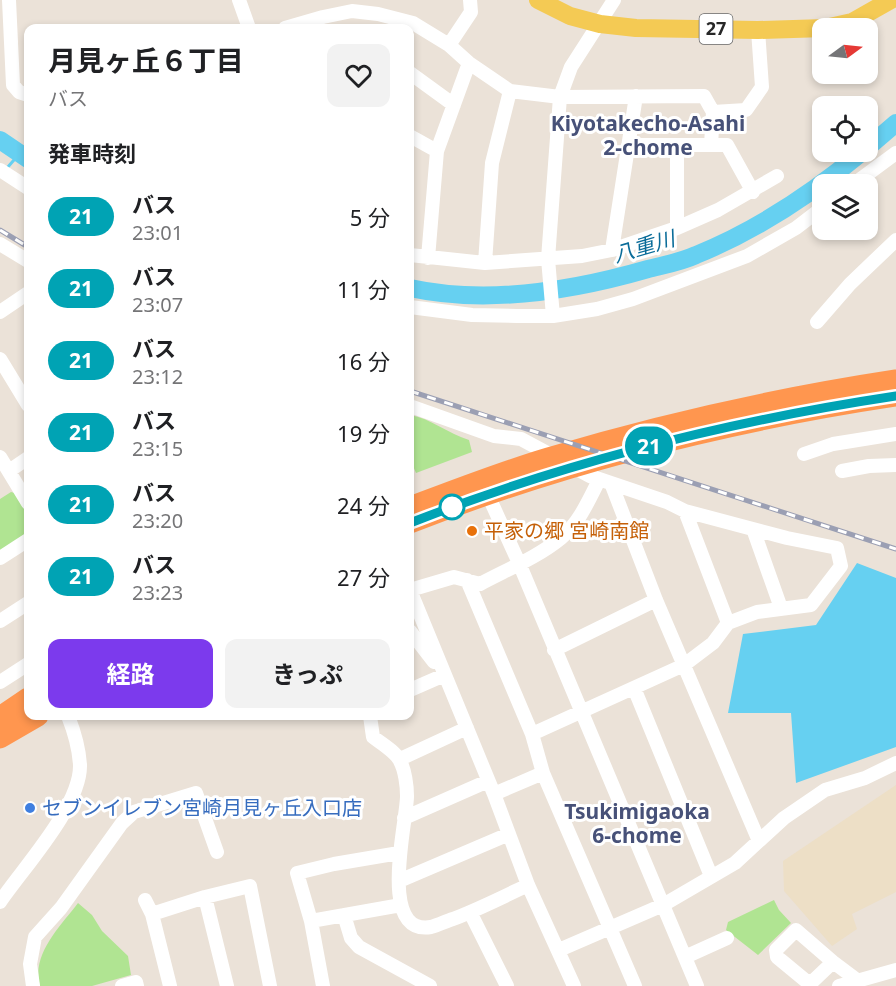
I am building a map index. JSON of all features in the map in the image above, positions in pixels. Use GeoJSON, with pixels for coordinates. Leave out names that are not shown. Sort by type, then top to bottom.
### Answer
{"type":"FeatureCollection","features":[{"type":"Feature","properties":{"kind":"highway"},"geometry":{"type":"LineString","coordinates":[[414,506],[555,464],[675,424],[814,393],[896,380]]}},
{"type":"Feature","properties":{"kind":"highway"},"geometry":{"type":"LineString","coordinates":[[414,522],[488,495],[555,464],[822,407],[896,396]]}},
{"type":"Feature","properties":{"kind":"highway"},"geometry":{"type":"LineString","coordinates":[[0,717],[24,701]]}},
{"type":"Feature","properties":{"kind":"highway"},"geometry":{"type":"LineString","coordinates":[[0,738],[31,720]]}},
{"type":"Feature","properties":{"kind":"main road","name":"27"},"geometry":{"type":"LineString","coordinates":[[542,1],[570,16],[600,24],[636,28],[758,30],[825,28],[852,22],[891,0]]}},
{"type":"Feature","properties":{"kind":"street"},"geometry":{"type":"LineString","coordinates":[[9,0],[6,35],[13,85],[24,94]]}},
{"type":"Feature","properties":{"kind":"street"},"geometry":{"type":"LineString","coordinates":[[239,0],[248,24]]}},
{"type":"Feature","properties":{"kind":"street"},"geometry":{"type":"LineString","coordinates":[[448,45],[471,12],[470,0]]}},
{"type":"Feature","properties":{"kind":"street"},"geometry":{"type":"LineString","coordinates":[[552,311],[548,263],[560,97],[572,67],[614,0]]}},
{"type":"Feature","properties":{"kind":"street"},"geometry":{"type":"LineString","coordinates":[[325,22],[352,11],[378,14],[413,23],[448,45],[510,92],[560,97],[704,96],[713,112],[711,145]]}},
{"type":"Feature","properties":{"kind":"street"},"geometry":{"type":"LineString","coordinates":[[713,112],[746,110],[762,87],[758,30]]}},
{"type":"Feature","properties":{"kind":"street"},"geometry":{"type":"LineString","coordinates":[[428,258],[437,152],[469,63]]}},
{"type":"Feature","properties":{"kind":"street"},"geometry":{"type":"LineString","coordinates":[[414,76],[454,105]]}},
{"type":"Feature","properties":{"kind":"street"},"geometry":{"type":"LineString","coordinates":[[485,263],[492,164],[510,92]]}},
{"type":"Feature","properties":{"kind":"street"},"geometry":{"type":"LineString","coordinates":[[612,250],[636,96]]}},
{"type":"Feature","properties":{"kind":"street"},"geometry":{"type":"LineString","coordinates":[[414,138],[437,152]]}},
{"type":"Feature","properties":{"kind":"street"},"geometry":{"type":"LineString","coordinates":[[629,145],[727,145],[753,192]]}},
{"type":"Feature","properties":{"kind":"street"},"geometry":{"type":"LineString","coordinates":[[677,146],[677,228]]}},
{"type":"Feature","properties":{"kind":"street"},"geometry":{"type":"LineString","coordinates":[[868,174],[896,153]]}},
{"type":"Feature","properties":{"kind":"street"},"geometry":{"type":"LineString","coordinates":[[0,171],[24,186]]}},
{"type":"Feature","properties":{"kind":"street"},"geometry":{"type":"LineString","coordinates":[[414,256],[485,263],[548,263],[612,250],[677,228],[718,210],[753,192],[777,176]]}},
{"type":"Feature","properties":{"kind":"street"},"geometry":{"type":"LineString","coordinates":[[414,308],[472,315],[597,309],[633,299],[726,265],[762,248],[812,216]]}},
{"type":"Feature","properties":{"kind":"street"},"geometry":{"type":"LineString","coordinates":[[817,322],[850,284],[896,241]]}},
{"type":"Feature","properties":{"kind":"street"},"geometry":{"type":"LineString","coordinates":[[0,244],[24,259]]}},
{"type":"Feature","properties":{"kind":"street"},"geometry":{"type":"LineString","coordinates":[[0,311],[24,298]]}},
{"type":"Feature","properties":{"kind":"street"},"geometry":{"type":"LineString","coordinates":[[0,360],[24,399]]}},
{"type":"Feature","properties":{"kind":"street"},"geometry":{"type":"LineString","coordinates":[[414,407],[494,436],[520,439],[605,481],[667,502],[685,511],[837,548],[841,566],[811,605],[756,612],[729,623],[713,643],[684,666],[532,734]]}},
{"type":"Feature","properties":{"kind":"street"},"geometry":{"type":"LineString","coordinates":[[804,454],[833,444],[896,434]]}},
{"type":"Feature","properties":{"kind":"street"},"geometry":{"type":"LineString","coordinates":[[0,457],[24,496]]}},
{"type":"Feature","properties":{"kind":"street"},"geometry":{"type":"LineString","coordinates":[[9,471],[24,461]]}},
{"type":"Feature","properties":{"kind":"street"},"geometry":{"type":"LineString","coordinates":[[842,471],[869,466],[896,465]]}},
{"type":"Feature","properties":{"kind":"street"},"geometry":{"type":"LineString","coordinates":[[414,589],[454,577],[480,584],[519,563],[562,538],[605,481]]}},
{"type":"Feature","properties":{"kind":"street"},"geometry":{"type":"LineString","coordinates":[[605,481],[759,841]]}},
{"type":"Feature","properties":{"kind":"street"},"geometry":{"type":"LineString","coordinates":[[488,495],[519,563],[697,986]]}},
{"type":"Feature","properties":{"kind":"street"},"geometry":{"type":"LineString","coordinates":[[685,511],[729,623]]}},
{"type":"Feature","properties":{"kind":"street"},"geometry":{"type":"LineString","coordinates":[[753,529],[781,608]]}},
{"type":"Feature","properties":{"kind":"street"},"geometry":{"type":"LineString","coordinates":[[0,558],[24,543]]}},
{"type":"Feature","properties":{"kind":"street"},"geometry":{"type":"LineString","coordinates":[[467,580],[532,734],[543,773],[635,986]]}},
{"type":"Feature","properties":{"kind":"street"},"geometry":{"type":"LineString","coordinates":[[414,600],[494,794],[528,885],[574,986]]}},
{"type":"Feature","properties":{"kind":"street"},"geometry":{"type":"LineString","coordinates":[[554,650],[656,600]]}},
{"type":"Feature","properties":{"kind":"street"},"geometry":{"type":"LineString","coordinates":[[0,621],[24,606]]}},
{"type":"Feature","properties":{"kind":"street"},"geometry":{"type":"LineString","coordinates":[[414,637],[446,681]]}},
{"type":"Feature","properties":{"kind":"street"},"geometry":{"type":"LineString","coordinates":[[0,682],[24,667]]}},
{"type":"Feature","properties":{"kind":"street"},"geometry":{"type":"LineString","coordinates":[[414,689],[446,681]]}},
{"type":"Feature","properties":{"kind":"street"},"geometry":{"type":"LineString","coordinates":[[634,688],[711,876]]}},
{"type":"Feature","properties":{"kind":"street"},"geometry":{"type":"LineString","coordinates":[[0,902],[73,797],[80,766],[70,720]]}},
{"type":"Feature","properties":{"kind":"street"},"geometry":{"type":"LineString","coordinates":[[371,720],[373,737],[400,759],[405,777],[407,796],[399,853],[399,881],[401,905],[407,918],[417,926],[431,927],[528,885]]}},
{"type":"Feature","properties":{"kind":"street"},"geometry":{"type":"LineString","coordinates":[[400,759],[467,728]]}},
{"type":"Feature","properties":{"kind":"street"},"geometry":{"type":"LineString","coordinates":[[559,950],[663,905],[735,863],[784,818],[825,790],[865,778],[896,763]]}},
{"type":"Feature","properties":{"kind":"street"},"geometry":{"type":"LineString","coordinates":[[494,794],[543,773]]}},
{"type":"Feature","properties":{"kind":"street"},"geometry":{"type":"LineString","coordinates":[[404,818],[488,780]]}},
{"type":"Feature","properties":{"kind":"street"},"geometry":{"type":"LineString","coordinates":[[33,986],[30,964],[35,937],[61,908],[113,835],[134,812],[196,793],[217,852]]}},
{"type":"Feature","properties":{"kind":"street"},"geometry":{"type":"LineString","coordinates":[[399,881],[509,834]]}},
{"type":"Feature","properties":{"kind":"street"},"geometry":{"type":"LineString","coordinates":[[323,986],[311,921],[297,873],[399,853]]}},
{"type":"Feature","properties":{"kind":"street"},"geometry":{"type":"LineString","coordinates":[[152,914],[250,886],[270,986]]}},
{"type":"Feature","properties":{"kind":"street"},"geometry":{"type":"LineString","coordinates":[[205,897],[227,986]]}},
{"type":"Feature","properties":{"kind":"street"},"geometry":{"type":"LineString","coordinates":[[145,900],[152,914],[170,986]]}},
{"type":"Feature","properties":{"kind":"street"},"geometry":{"type":"LineString","coordinates":[[311,921],[401,905]]}},
{"type":"Feature","properties":{"kind":"street"},"geometry":{"type":"LineString","coordinates":[[470,912],[507,986]]}},
{"type":"Feature","properties":{"kind":"street"},"geometry":{"type":"LineString","coordinates":[[344,915],[351,938],[359,947],[430,986]]}},
{"type":"Feature","properties":{"kind":"street"},"geometry":{"type":"LineString","coordinates":[[685,957],[727,938]]}},
{"type":"Feature","properties":{"kind":"street"},"geometry":{"type":"LineString","coordinates":[[833,962],[857,980]]}},
{"type":"Feature","properties":{"kind":"street"},"geometry":{"type":"LineString","coordinates":[[839,986],[896,970]]}},
{"type":"Feature","properties":{"kind":"street"},"geometry":{"type":"LineString","coordinates":[[122,986],[136,982],[136,986]]}},
{"type":"Feature","properties":{"kind":"shaded area"},"geometry":{"type":"Polygon","coordinates":[[[896,785],[896,892],[852,914],[857,929],[832,946],[784,891],[783,861],[896,785]]]}},
{"type":"Feature","properties":{"kind":"green space"},"geometry":{"type":"Polygon","coordinates":[[[414,416],[469,440],[472,452],[416,473],[414,468],[414,416]]]}},
{"type":"Feature","properties":{"kind":"green space"},"geometry":{"type":"Polygon","coordinates":[[[11,492],[15,493],[24,508],[24,539],[0,553],[0,499],[11,492]]]}},
{"type":"Feature","properties":{"kind":"green space"},"geometry":{"type":"Polygon","coordinates":[[[774,900],[779,910],[791,923],[758,955],[726,930],[728,922],[774,900]]]}},
{"type":"Feature","properties":{"kind":"green space"},"geometry":{"type":"Polygon","coordinates":[[[78,903],[92,915],[102,931],[128,956],[131,975],[92,986],[40,986],[38,974],[43,952],[78,903]]]}},
{"type":"Feature","properties":{"kind":"water"},"geometry":{"type":"Polygon","coordinates":[[[857,563],[896,578],[896,747],[796,783],[791,713],[728,713],[743,634],[816,625],[857,563]]]}},
{"type":"Feature","properties":{"kind":"waterway","name":"八重川"},"geometry":{"type":"LineString","coordinates":[[878,139],[896,123]]}},
{"type":"Feature","properties":{"kind":"waterway","name":"八重川"},"geometry":{"type":"LineString","coordinates":[[0,140],[24,156]]}},
{"type":"Feature","properties":{"kind":"waterway"},"geometry":{"type":"LineString","coordinates":[[7,168],[20,153]]}},
{"type":"Feature","properties":{"kind":"waterway","name":"八重川"},"geometry":{"type":"LineString","coordinates":[[414,289],[469,295],[530,293],[590,284],[678,261],[718,245],[783,210],[849,162]]}},
{"type":"Feature","properties":{"kind":"railway"},"geometry":{"type":"LineString","coordinates":[[0,230],[24,245]]}},
{"type":"Feature","properties":{"kind":"railway"},"geometry":{"type":"LineString","coordinates":[[414,392],[896,549]]}},
{"type":"Feature","properties":{"kind":"bus line","name":"21"},"geometry":{"type":"LineString","coordinates":[[414,521],[447,508],[633,450],[766,418],[896,396]]}},
{"type":"Feature","properties":{"kind":"place","name":"平家の郷 宮崎南館"},"geometry":{"type":"Point","coordinates":[472,531]}},
{"type":"Feature","properties":{"kind":"place","name":"セブンイレブン宮崎月見ヶ丘入口店"},"geometry":{"type":"Point","coordinates":[30,808]}},
{"type":"Feature","properties":{"kind":"district","name":"Kiyotakecho-Asahi 2-chome"},"geometry":{"type":"Point","coordinates":[648,136]}},
{"type":"Feature","properties":{"kind":"district","name":"Tsukimigaoka 6-chome"},"geometry":{"type":"Point","coordinates":[637,824]}}]}
